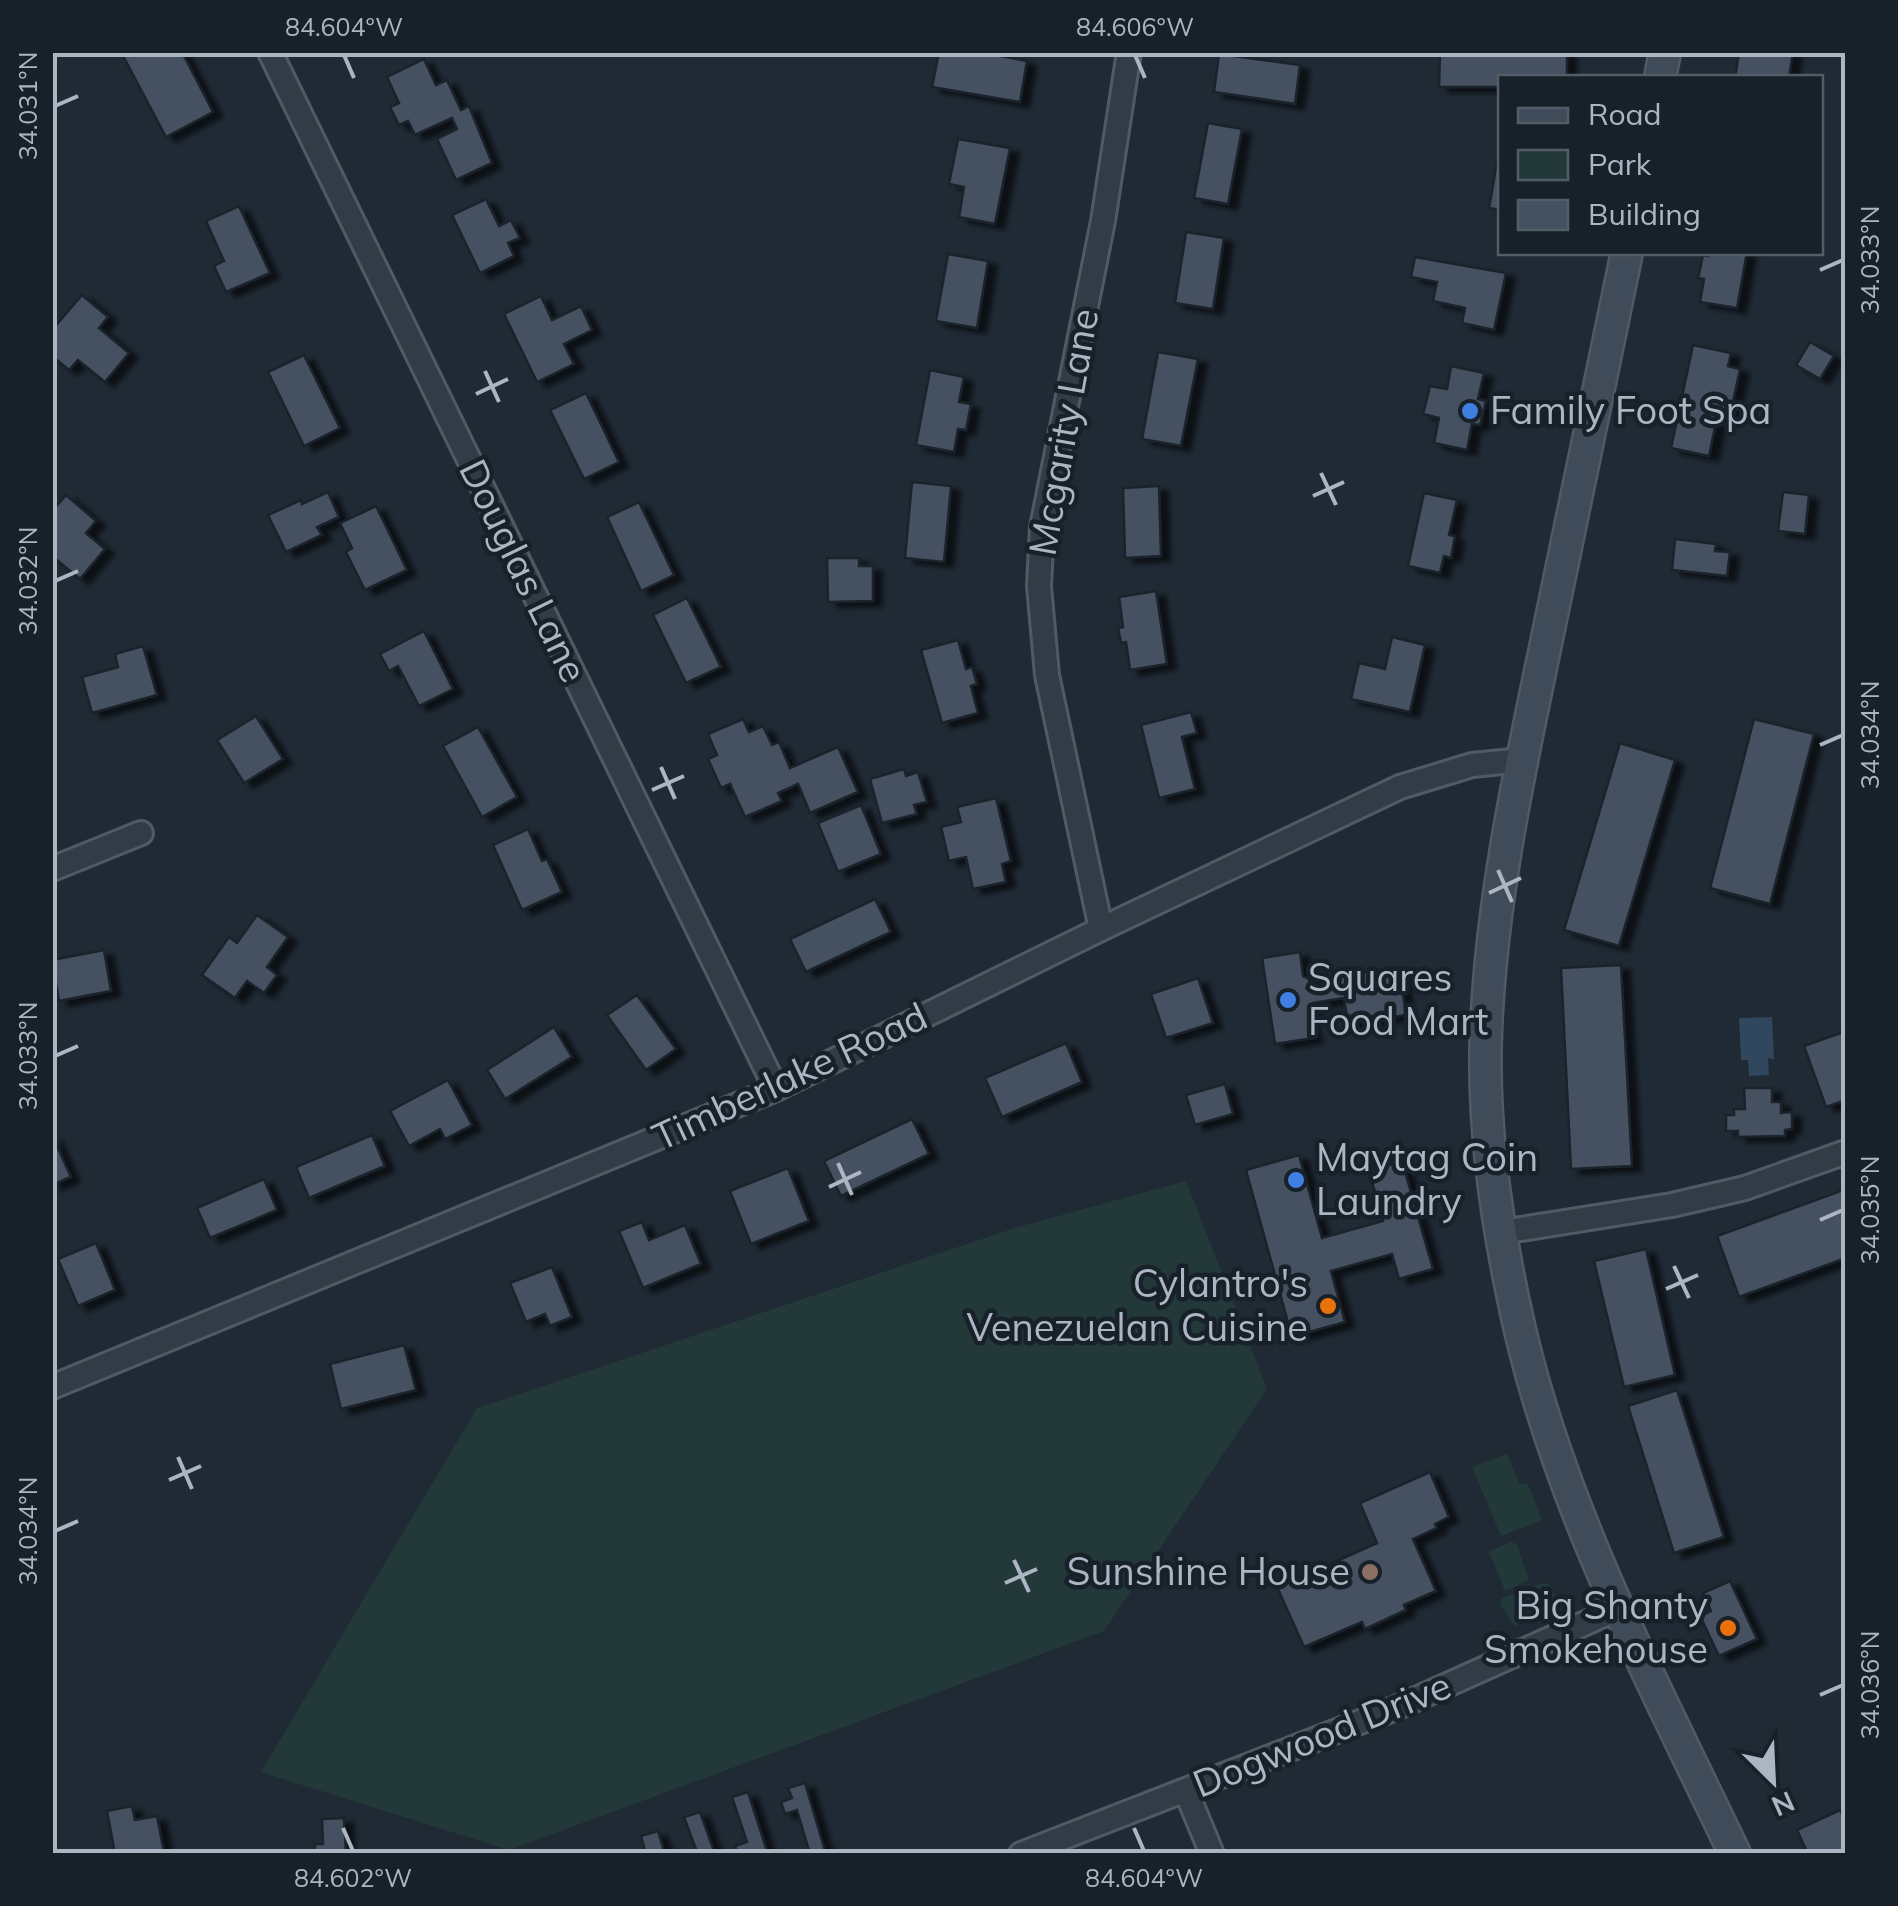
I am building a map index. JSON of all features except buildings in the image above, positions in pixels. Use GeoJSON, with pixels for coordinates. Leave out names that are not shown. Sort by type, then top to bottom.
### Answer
{"type":"FeatureCollection","features":[{"type":"Feature","properties":{"kind":"main road"},"geometry":{"type":"LineString","coordinates":[[1626,255],[1522,760],[1495,922],[1486,1033],[1489,1124],[1502,1232],[1521,1331],[1566,1476],[1618,1608],[1735,1854]]}},
{"type":"Feature","properties":{"kind":"street","name":"Douglas Lane"},"geometry":{"type":"LineString","coordinates":[[270,52],[776,1089]]}},
{"type":"Feature","properties":{"kind":"street","name":"Mcgarity Lane"},"geometry":{"type":"LineString","coordinates":[[1100,929],[1048,675],[1039,586],[1042,527],[1103,221],[1129,52]]}},
{"type":"Feature","properties":{"kind":"street","name":"Timberlake Road"},"geometry":{"type":"LineString","coordinates":[[52,1387],[776,1089],[1400,787],[1472,765],[1522,760]]}},
{"type":"Feature","properties":{"kind":"street"},"geometry":{"type":"LineString","coordinates":[[52,869],[142,833]]}},
{"type":"Feature","properties":{"kind":"street"},"geometry":{"type":"LineString","coordinates":[[1502,1232],[1672,1205],[1746,1188],[1846,1152]]}},
{"type":"Feature","properties":{"kind":"street","name":"Dogwood Drive"},"geometry":{"type":"LineString","coordinates":[[1020,1854],[1396,1708],[1618,1608]]}},
{"type":"Feature","properties":{"kind":"street"},"geometry":{"type":"LineString","coordinates":[[1186,1790],[1212,1854]]}},
{"type":"Feature","properties":{"kind":"green space"},"geometry":{"type":"Polygon","coordinates":[[[1186,1181],[1267,1389],[1104,1631],[509,1850],[261,1772],[477,1408],[1018,1227],[1186,1181]]]}},
{"type":"Feature","properties":{"kind":"green space"},"geometry":{"type":"Polygon","coordinates":[[[1507,1454],[1519,1484],[1528,1484],[1542,1520],[1501,1536],[1472,1467],[1507,1454]]]}},
{"type":"Feature","properties":{"kind":"green space"},"geometry":{"type":"Polygon","coordinates":[[[1510,1542],[1517,1544],[1529,1580],[1505,1591],[1489,1552],[1510,1542]]]}},
{"type":"Feature","properties":{"kind":"green space"},"geometry":{"type":"Polygon","coordinates":[[[1549,1584],[1559,1604],[1515,1626],[1500,1605],[1502,1598],[1549,1584]]]}},
{"type":"Feature","properties":{"kind":"water"},"geometry":{"type":"Polygon","coordinates":[[[1772,1017],[1774,1059],[1768,1058],[1769,1075],[1749,1076],[1748,1060],[1741,1060],[1739,1018],[1772,1017]]]}},
{"type":"Feature","properties":{"kind":"place","name":"Family Foot Spa"},"geometry":{"type":"Point","coordinates":[1470,411]}},
{"type":"Feature","properties":{"kind":"place","name":"Squares Food Mart"},"geometry":{"type":"Point","coordinates":[1288,1000]}},
{"type":"Feature","properties":{"kind":"place","name":"Maytag Coin Laundry"},"geometry":{"type":"Point","coordinates":[1296,1180]}},
{"type":"Feature","properties":{"kind":"place","name":"Cylantro's Venezuelan Cuisine"},"geometry":{"type":"Point","coordinates":[1328,1306]}},
{"type":"Feature","properties":{"kind":"place","name":"Sunshine House"},"geometry":{"type":"Point","coordinates":[1370,1572]}},
{"type":"Feature","properties":{"kind":"place","name":"Big Shanty Smokehouse"},"geometry":{"type":"Point","coordinates":[1728,1628]}}]}
